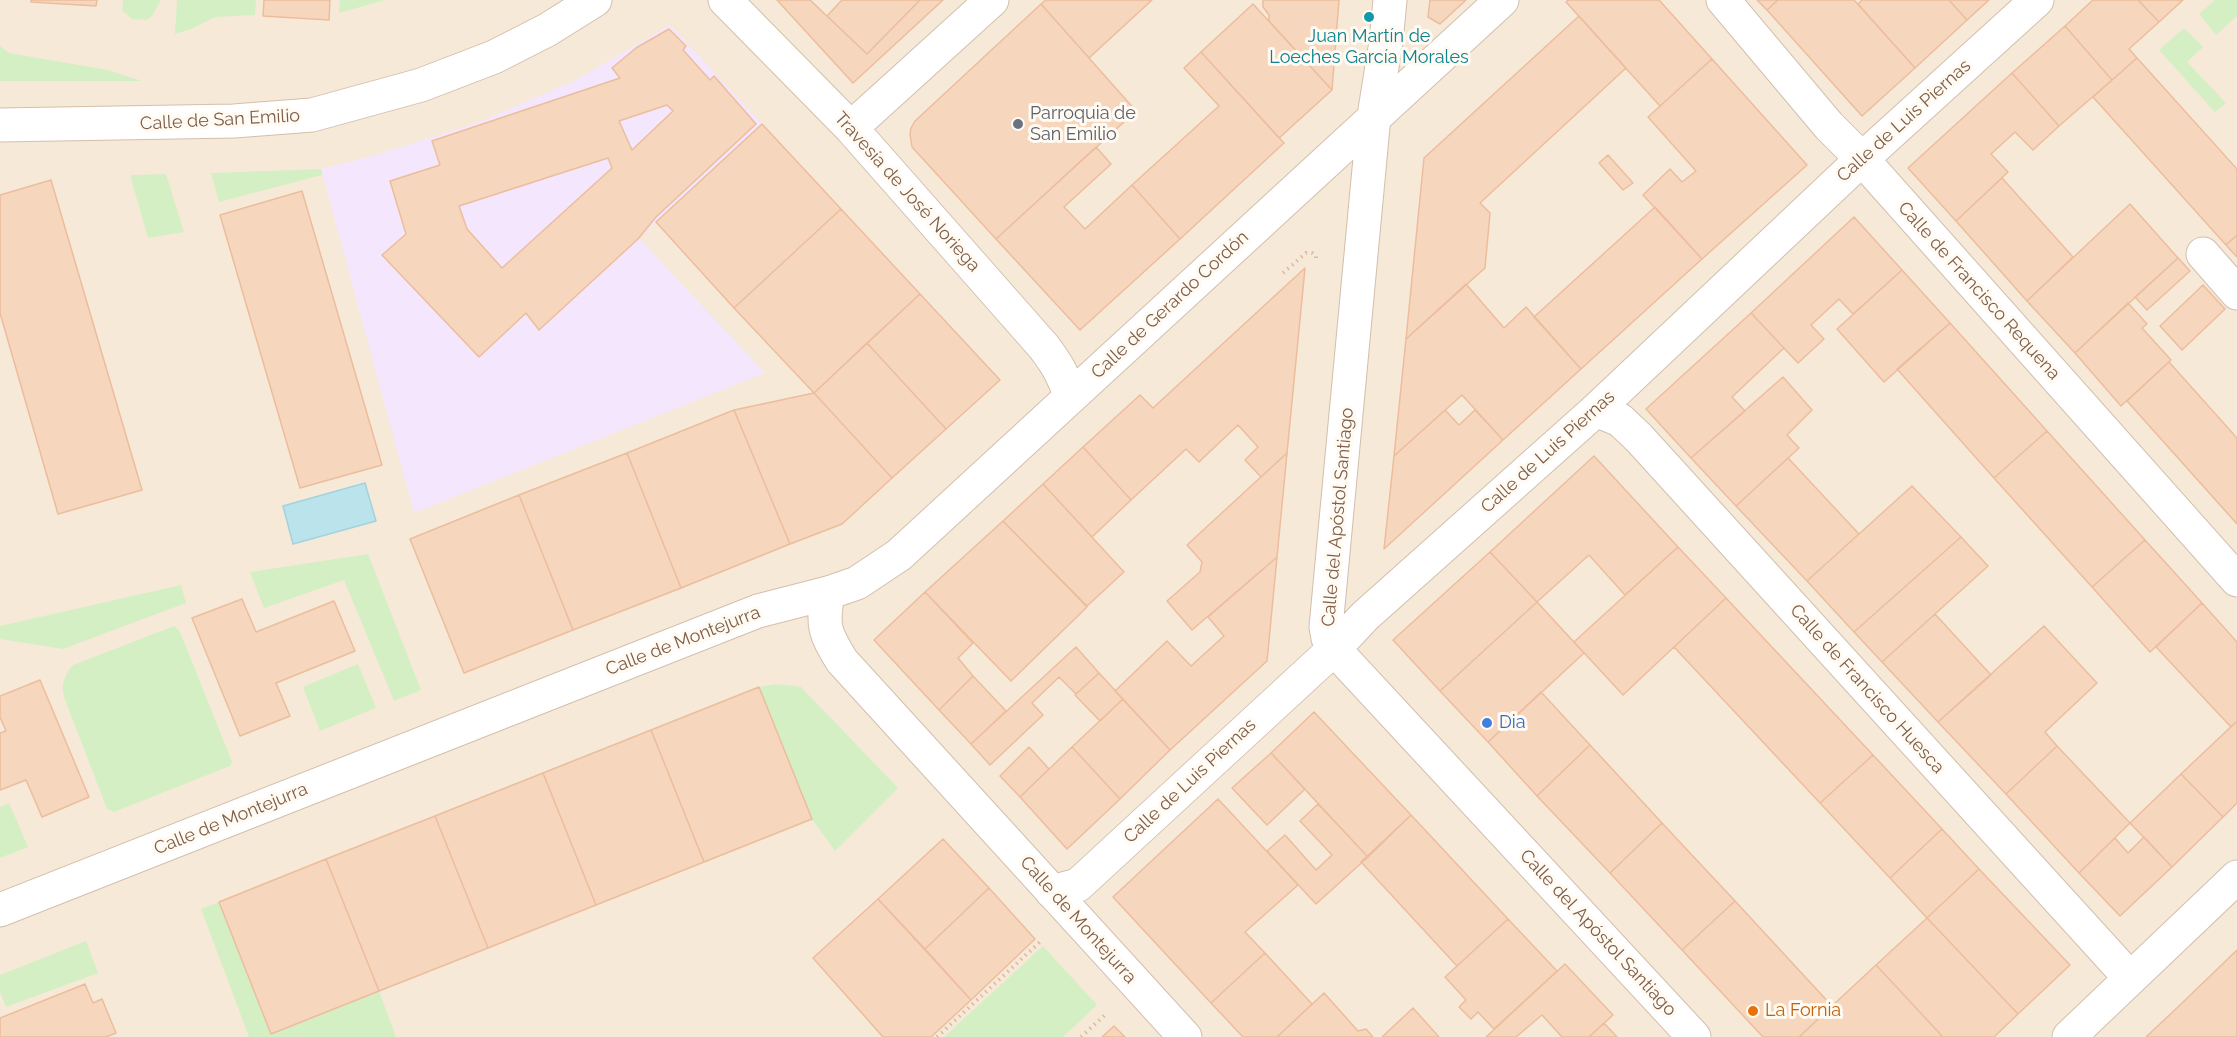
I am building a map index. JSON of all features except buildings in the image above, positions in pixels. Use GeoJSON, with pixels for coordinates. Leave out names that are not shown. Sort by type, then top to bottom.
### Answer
{"type":"FeatureCollection","features":[{"type":"Feature","properties":{"kind":"street","name":"Calle de San Emilio"},"geometry":{"type":"LineString","coordinates":[[0,125],[174,123],[312,115],[421,85],[494,57],[547,30],[595,0]]}},
{"type":"Feature","properties":{"kind":"street","name":"Travesía de José Noriega"},"geometry":{"type":"LineString","coordinates":[[726,0],[851,128],[1044,346],[1060,369],[1070,397]]}},
{"type":"Feature","properties":{"kind":"street"},"geometry":{"type":"LineString","coordinates":[[851,128],[992,0]]}},
{"type":"Feature","properties":{"kind":"street","name":"Calle del Apóstol Santiago"},"geometry":{"type":"LineString","coordinates":[[1390,0],[1374,116],[1326,627],[1328,638],[1334,649],[1694,1037]]}},
{"type":"Feature","properties":{"kind":"street","name":"Calle de Gerardo Cordón"},"geometry":{"type":"LineString","coordinates":[[828,593],[857,583],[899,555],[1502,0]]}},
{"type":"Feature","properties":{"kind":"street","name":"Calle de Francisco Requena"},"geometry":{"type":"LineString","coordinates":[[1723,0],[1829,126],[1862,159],[2235,574]]}},
{"type":"Feature","properties":{"kind":"street","name":"Calle de Luis Piernas"},"geometry":{"type":"LineString","coordinates":[[1061,903],[1334,649],[1365,616],[1596,410],[1862,159],[2037,0]]}},
{"type":"Feature","properties":{"kind":"street"},"geometry":{"type":"LineString","coordinates":[[2203,254],[2237,293]]}},
{"type":"Feature","properties":{"kind":"street","name":"Calle de Francisco Huesca"},"geometry":{"type":"LineString","coordinates":[[1596,410],[1620,420],[1639,438],[2130,978]]}},
{"type":"Feature","properties":{"kind":"street","name":"Calle de Montejurra"},"geometry":{"type":"LineString","coordinates":[[0,910],[758,611],[828,593],[824,628],[830,643],[842,661],[1185,1037]]}},
{"type":"Feature","properties":{"kind":"street"},"geometry":{"type":"LineString","coordinates":[[2069,1037],[2237,877]]}},
{"type":"Feature","properties":{"kind":"path"},"geometry":{"type":"LineString","coordinates":[[1283,273],[1306,253],[1317,256],[1316,263]]}},
{"type":"Feature","properties":{"kind":"path"},"geometry":{"type":"LineString","coordinates":[[937,1037],[1061,903]]}},
{"type":"Feature","properties":{"kind":"shaded area"},"geometry":{"type":"Polygon","coordinates":[[[0,0],[2237,0],[2237,1037],[0,1037],[0,0]]]}},
{"type":"Feature","properties":{"kind":"shaded area"},"geometry":{"type":"Polygon","coordinates":[[[670,25],[762,124],[639,238],[765,373],[414,513],[321,169],[372,156],[477,123],[574,81],[670,25]]]}},
{"type":"Feature","properties":{"kind":"green space"},"geometry":{"type":"Polygon","coordinates":[[[123,0],[161,0],[152,16],[146,20],[132,19],[122,10],[123,0]]]}},
{"type":"Feature","properties":{"kind":"green space"},"geometry":{"type":"Polygon","coordinates":[[[177,0],[256,0],[255,15],[215,17],[175,34],[177,0]]]}},
{"type":"Feature","properties":{"kind":"green space"},"geometry":{"type":"Polygon","coordinates":[[[340,0],[385,0],[339,13],[340,0]]]}},
{"type":"Feature","properties":{"kind":"green space"},"geometry":{"type":"Polygon","coordinates":[[[2215,0],[2237,0],[2237,16],[2216,35],[2199,14],[2215,0]]]}},
{"type":"Feature","properties":{"kind":"green space"},"geometry":{"type":"Polygon","coordinates":[[[2184,28],[2203,47],[2187,62],[2226,103],[2215,112],[2159,50],[2184,28]]]}},
{"type":"Feature","properties":{"kind":"green space"},"geometry":{"type":"Polygon","coordinates":[[[0,46],[9,53],[108,70],[142,81],[0,81],[0,46]]]}},
{"type":"Feature","properties":{"kind":"green space"},"geometry":{"type":"Polygon","coordinates":[[[321,169],[322,175],[219,202],[211,173],[321,169]]]}},
{"type":"Feature","properties":{"kind":"green space"},"geometry":{"type":"Polygon","coordinates":[[[166,174],[184,232],[148,238],[130,175],[166,174]]]}},
{"type":"Feature","properties":{"kind":"green space"},"geometry":{"type":"Polygon","coordinates":[[[368,554],[421,690],[394,701],[344,580],[264,608],[250,572],[368,554]]]}},
{"type":"Feature","properties":{"kind":"green space"},"geometry":{"type":"Polygon","coordinates":[[[181,585],[186,603],[63,649],[0,639],[0,626],[181,585]]]}},
{"type":"Feature","properties":{"kind":"green space"},"geometry":{"type":"Polygon","coordinates":[[[174,626],[179,630],[185,644],[232,762],[230,766],[114,812],[107,809],[64,697],[64,680],[73,665],[174,626]]]}},
{"type":"Feature","properties":{"kind":"green space"},"geometry":{"type":"Polygon","coordinates":[[[358,664],[376,708],[320,731],[303,687],[358,664]]]}},
{"type":"Feature","properties":{"kind":"green space"},"geometry":{"type":"Polygon","coordinates":[[[777,684],[801,687],[898,788],[835,851],[812,819],[759,687],[777,684]]]}},
{"type":"Feature","properties":{"kind":"green space"},"geometry":{"type":"Polygon","coordinates":[[[9,803],[28,847],[0,858],[0,807],[9,803]]]}},
{"type":"Feature","properties":{"kind":"green space"},"geometry":{"type":"Polygon","coordinates":[[[219,902],[271,1034],[379,991],[396,1037],[249,1037],[201,909],[219,902]]]}},
{"type":"Feature","properties":{"kind":"green space"},"geometry":{"type":"Polygon","coordinates":[[[86,941],[98,973],[6,1007],[0,992],[0,975],[86,941]]]}},
{"type":"Feature","properties":{"kind":"green space"},"geometry":{"type":"Polygon","coordinates":[[[1043,946],[1097,1005],[1063,1037],[944,1037],[1043,946]]]}},
{"type":"Feature","properties":{"kind":"water"},"geometry":{"type":"Polygon","coordinates":[[[365,483],[376,521],[293,544],[283,506],[365,483]]]}},
{"type":"Feature","properties":{"kind":"place","name":"Juan Martín de Loeches García Morales"},"geometry":{"type":"Point","coordinates":[1369,17]}},
{"type":"Feature","properties":{"kind":"place","name":"Parroquia de San Emilio"},"geometry":{"type":"Point","coordinates":[1018,124]}},
{"type":"Feature","properties":{"kind":"place","name":"Dia"},"geometry":{"type":"Point","coordinates":[1487,723]}},
{"type":"Feature","properties":{"kind":"place","name":"La Fornia"},"geometry":{"type":"Point","coordinates":[1753,1011]}}]}
